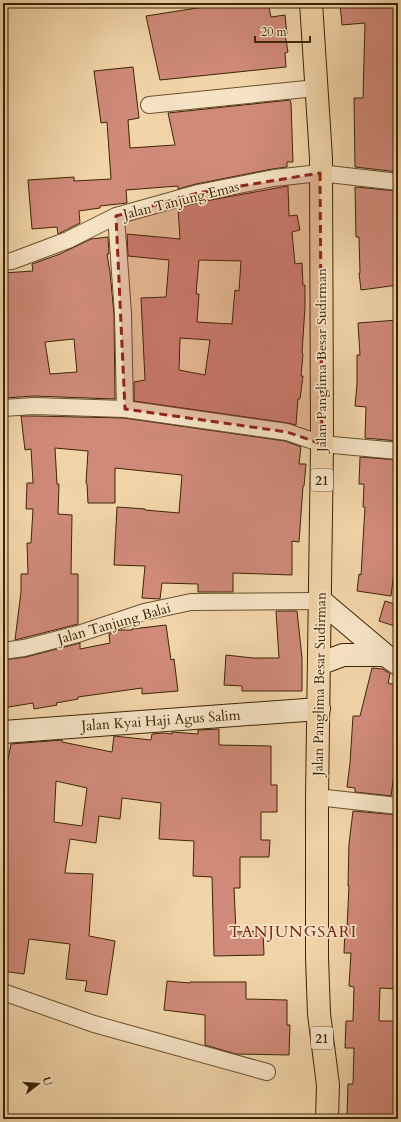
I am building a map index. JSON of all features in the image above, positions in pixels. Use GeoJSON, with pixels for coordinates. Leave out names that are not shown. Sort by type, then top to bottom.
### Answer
{"type":"FeatureCollection","features":[{"type":"Feature","properties":{"kind":"highway","name":"Jalan Panglima Besar Sudirman"},"geometry":{"type":"LineString","coordinates":[[311,3],[320,158],[322,444],[321,601],[317,796],[317,957],[319,1014],[328,1085],[327,1119]]}},
{"type":"Feature","properties":{"kind":"street"},"geometry":{"type":"LineString","coordinates":[[149,105],[316,88]]}},
{"type":"Feature","properties":{"kind":"street","name":"Jalan Tanjung Emas"},"geometry":{"type":"LineString","coordinates":[[3,262],[12,261],[68,240],[116,216],[198,193],[274,178],[320,173],[398,182]]}},
{"type":"Feature","properties":{"kind":"street"},"geometry":{"type":"LineString","coordinates":[[116,216],[123,314],[125,409]]}},
{"type":"Feature","properties":{"kind":"street"},"geometry":{"type":"LineString","coordinates":[[3,408],[34,406],[125,409],[287,432],[322,444],[398,451]]}},
{"type":"Feature","properties":{"kind":"street"},"geometry":{"type":"LineString","coordinates":[[321,601],[391,660]]}},
{"type":"Feature","properties":{"kind":"street","name":"Jalan Tanjung Balai"},"geometry":{"type":"LineString","coordinates":[[3,651],[24,648],[78,634],[144,612],[191,602],[321,601]]}},
{"type":"Feature","properties":{"kind":"street"},"geometry":{"type":"LineString","coordinates":[[320,664],[343,655],[391,660]]}},
{"type":"Feature","properties":{"kind":"street","name":"Jalan Kyai Haji Agus Salim"},"geometry":{"type":"LineString","coordinates":[[3,732],[319,709]]}},
{"type":"Feature","properties":{"kind":"street"},"geometry":{"type":"LineString","coordinates":[[317,796],[398,806]]}},
{"type":"Feature","properties":{"kind":"street"},"geometry":{"type":"LineString","coordinates":[[3,992],[94,1024],[267,1072]]}},
{"type":"Feature","properties":{"kind":"highlighted area"},"geometry":{"type":"Polygon","coordinates":[[[320,173],[322,444],[287,432],[125,409],[116,216],[198,193],[320,173]]]}},
{"type":"Feature","properties":{"kind":"building"},"geometry":{"type":"Polygon","coordinates":[[[229,3],[268,3],[271,17],[285,15],[287,34],[285,34],[288,52],[285,53],[286,67],[160,80],[146,16],[229,3]]]}},
{"type":"Feature","properties":{"kind":"building"},"geometry":{"type":"Polygon","coordinates":[[[340,3],[398,3],[398,172],[355,167],[354,98],[363,98],[365,23],[342,25],[340,3]]]}},
{"type":"Feature","properties":{"kind":"building"},"geometry":{"type":"Polygon","coordinates":[[[133,67],[139,118],[128,120],[130,148],[175,145],[168,113],[290,100],[293,162],[287,162],[287,167],[196,184],[178,189],[178,186],[126,190],[127,203],[100,206],[100,208],[79,211],[80,223],[58,234],[57,227],[32,229],[28,180],[74,177],[74,181],[111,179],[107,122],[101,123],[94,71],[133,67]]]}},
{"type":"Feature","properties":{"kind":"building"},"geometry":{"type":"Polygon","coordinates":[[[288,186],[289,216],[297,215],[300,230],[292,232],[295,264],[302,263],[303,285],[305,285],[301,376],[303,376],[300,399],[298,399],[296,425],[134,401],[134,382],[145,380],[141,298],[166,297],[169,260],[128,256],[127,234],[180,239],[178,208],[200,202],[288,186]],[[199,260],[196,294],[199,294],[197,322],[232,324],[235,290],[239,291],[241,261],[199,260]],[[180,338],[179,370],[205,375],[210,340],[180,338]]]}},
{"type":"Feature","properties":{"kind":"building"},"geometry":{"type":"Polygon","coordinates":[[[355,187],[398,191],[398,285],[361,290],[359,273],[359,237],[356,237],[355,187]]]}},
{"type":"Feature","properties":{"kind":"building"},"geometry":{"type":"Polygon","coordinates":[[[108,237],[109,254],[107,254],[114,314],[115,399],[34,396],[4,398],[3,273],[33,271],[32,264],[60,254],[91,239],[108,237]],[[74,339],[45,342],[50,374],[77,372],[74,339]]]}},
{"type":"Feature","properties":{"kind":"building"},"geometry":{"type":"Polygon","coordinates":[[[398,320],[398,441],[365,438],[366,407],[355,406],[357,355],[360,355],[358,323],[398,320]]]}},
{"type":"Feature","properties":{"kind":"building"},"geometry":{"type":"Polygon","coordinates":[[[21,416],[124,418],[285,441],[301,447],[299,464],[306,464],[299,542],[292,541],[292,575],[233,573],[233,592],[198,592],[198,584],[162,583],[160,599],[142,598],[145,566],[114,565],[117,507],[179,513],[182,475],[115,468],[115,503],[88,503],[86,483],[88,451],[55,448],[57,484],[59,484],[58,514],[72,515],[71,574],[78,574],[78,624],[15,640],[21,592],[21,574],[28,574],[27,543],[31,543],[33,509],[26,509],[27,483],[33,483],[31,449],[25,450],[21,416]]]}},
{"type":"Feature","properties":{"kind":"building"},"geometry":{"type":"Polygon","coordinates":[[[360,457],[398,460],[398,572],[394,572],[391,596],[357,591],[359,574],[361,575],[365,507],[363,507],[364,484],[359,484],[360,457]]]}},
{"type":"Feature","properties":{"kind":"building"},"geometry":{"type":"Polygon","coordinates":[[[385,601],[398,605],[398,627],[379,621],[385,601]]]}},
{"type":"Feature","properties":{"kind":"building"},"geometry":{"type":"Polygon","coordinates":[[[276,611],[297,611],[302,658],[302,691],[242,691],[242,686],[224,685],[226,655],[253,658],[279,658],[276,611]]]}},
{"type":"Feature","properties":{"kind":"building"},"geometry":{"type":"Polygon","coordinates":[[[166,625],[171,660],[174,659],[178,691],[142,694],[142,688],[78,697],[78,699],[56,703],[57,705],[34,709],[33,703],[3,708],[3,660],[26,657],[80,643],[80,649],[110,643],[109,634],[119,630],[132,630],[166,625]]]}},
{"type":"Feature","properties":{"kind":"building"},"geometry":{"type":"Polygon","coordinates":[[[372,668],[383,669],[390,674],[388,683],[398,686],[398,768],[395,768],[391,796],[355,792],[355,788],[347,787],[353,716],[360,716],[372,668]]]}},
{"type":"Feature","properties":{"kind":"building"},"geometry":{"type":"Polygon","coordinates":[[[219,729],[219,745],[271,746],[271,785],[277,785],[277,812],[261,812],[261,840],[270,840],[269,857],[240,857],[240,888],[234,888],[236,932],[263,931],[264,955],[214,956],[212,877],[193,876],[194,841],[159,839],[161,803],[122,798],[120,819],[99,816],[96,843],[70,839],[65,873],[93,874],[89,936],[115,941],[107,995],[85,991],[87,981],[66,979],[70,944],[29,939],[24,974],[3,971],[3,784],[11,744],[62,740],[62,742],[112,752],[114,736],[151,740],[152,734],[172,734],[172,732],[198,734],[198,730],[219,729]],[[56,781],[54,822],[82,826],[87,788],[56,781]]]}},
{"type":"Feature","properties":{"kind":"building"},"geometry":{"type":"Polygon","coordinates":[[[353,811],[398,815],[398,989],[380,988],[379,1021],[398,1021],[396,1087],[398,1087],[398,1117],[347,1115],[348,1084],[353,1084],[354,1048],[345,1048],[346,1021],[353,1021],[354,987],[349,986],[351,953],[344,953],[349,886],[349,844],[353,811]]]}},
{"type":"Feature","properties":{"kind":"building"},"geometry":{"type":"Polygon","coordinates":[[[167,981],[190,983],[246,982],[246,999],[287,1000],[287,1025],[290,1025],[289,1055],[236,1054],[205,1045],[205,1015],[164,1010],[167,981]]]}},
{"type":"Feature","properties":{"kind":"district","name":"TANJUNGSARI"},"geometry":{"type":"Point","coordinates":[293,931]}}]}
